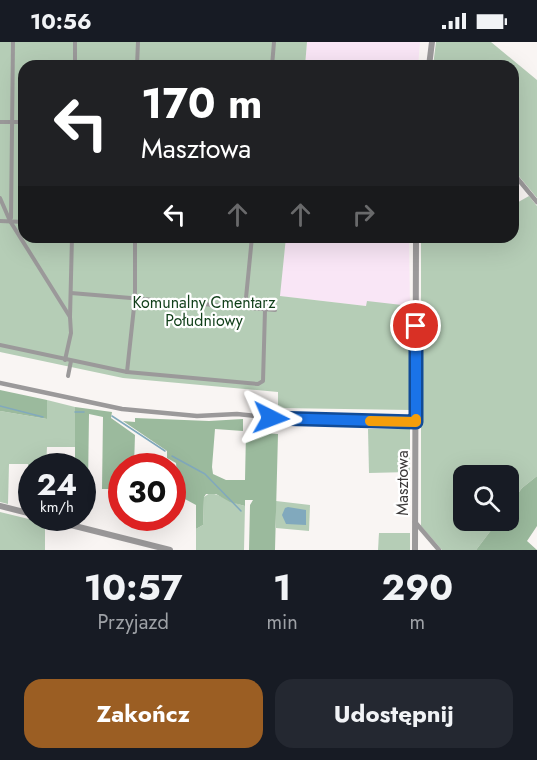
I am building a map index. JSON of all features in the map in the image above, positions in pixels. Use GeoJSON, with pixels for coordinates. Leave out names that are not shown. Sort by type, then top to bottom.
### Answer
{"type":"FeatureCollection","features":[{"type":"Feature","properties":{"kind":"street"},"geometry":{"type":"LineString","coordinates":[[10,221],[13,42]]}},
{"type":"Feature","properties":{"kind":"street"},"geometry":{"type":"LineString","coordinates":[[75,42],[75,60]]}},
{"type":"Feature","properties":{"kind":"street"},"geometry":{"type":"LineString","coordinates":[[138,42],[138,60]]}},
{"type":"Feature","properties":{"kind":"street"},"geometry":{"type":"LineString","coordinates":[[272,60],[274,42]]}},
{"type":"Feature","properties":{"kind":"street"},"geometry":{"type":"LineString","coordinates":[[430,60],[432,42]]}},
{"type":"Feature","properties":{"kind":"street"},"geometry":{"type":"LineString","coordinates":[[0,122],[18,122]]}},
{"type":"Feature","properties":{"kind":"street"},"geometry":{"type":"LineString","coordinates":[[519,180],[537,202]]}},
{"type":"Feature","properties":{"kind":"street"},"geometry":{"type":"LineString","coordinates":[[0,198],[18,234]]}},
{"type":"Feature","properties":{"kind":"street"},"geometry":{"type":"LineString","coordinates":[[0,221],[18,222]]}},
{"type":"Feature","properties":{"kind":"street"},"geometry":{"type":"LineString","coordinates":[[24,243],[70,317]]}},
{"type":"Feature","properties":{"kind":"street"},"geometry":{"type":"LineString","coordinates":[[65,360],[71,333],[72,243]]}},
{"type":"Feature","properties":{"kind":"street"},"geometry":{"type":"LineString","coordinates":[[127,372],[135,298],[135,243]]}},
{"type":"Feature","properties":{"kind":"street"},"geometry":{"type":"LineString","coordinates":[[245,308],[251,243]]}},
{"type":"Feature","properties":{"kind":"street","name":"Masztowa"},"geometry":{"type":"LineString","coordinates":[[415,550],[416,243]]}},
{"type":"Feature","properties":{"kind":"street"},"geometry":{"type":"LineString","coordinates":[[71,292],[275,310]]}},
{"type":"Feature","properties":{"kind":"street"},"geometry":{"type":"LineString","coordinates":[[0,345],[127,372],[258,384],[263,381],[265,310]]}},
{"type":"Feature","properties":{"kind":"street"},"geometry":{"type":"LineString","coordinates":[[68,376],[71,361]]}},
{"type":"Feature","properties":{"kind":"street"},"geometry":{"type":"LineString","coordinates":[[0,383],[99,405],[197,416],[237,414],[296,420],[416,422]]}},
{"type":"Feature","properties":{"kind":"street"},"geometry":{"type":"LineString","coordinates":[[0,506],[18,510]]}},
{"type":"Feature","properties":{"kind":"street"},"geometry":{"type":"LineString","coordinates":[[415,522],[439,550]]}},
{"type":"Feature","properties":{"kind":"street"},"geometry":{"type":"LineString","coordinates":[[95,531],[170,550]]}},
{"type":"Feature","properties":{"kind":"shaded area"},"geometry":{"type":"Polygon","coordinates":[[[307,42],[420,42],[418,60],[306,60],[307,42]]]}},
{"type":"Feature","properties":{"kind":"shaded area"},"geometry":{"type":"Polygon","coordinates":[[[285,243],[409,243],[410,311],[279,296],[285,243]]]}},
{"type":"Feature","properties":{"kind":"green space","name":"Komunalny Cmentarz Południowy"},"geometry":{"type":"Polygon","coordinates":[[[0,42],[307,42],[306,60],[18,60],[18,243],[285,243],[280,296],[366,306],[367,301],[409,307],[411,410],[278,408],[278,392],[123,378],[0,352],[0,42]]]}},
{"type":"Feature","properties":{"kind":"green space"},"geometry":{"type":"Polygon","coordinates":[[[436,42],[491,42],[513,60],[434,60],[436,42]]]}},
{"type":"Feature","properties":{"kind":"green space"},"geometry":{"type":"Polygon","coordinates":[[[519,65],[537,80],[537,198],[519,176],[519,65]]]}},
{"type":"Feature","properties":{"kind":"green space"},"geometry":{"type":"Polygon","coordinates":[[[529,196],[537,206],[537,476],[519,492],[519,465],[453,465],[453,531],[490,531],[476,550],[442,550],[421,526],[421,243],[519,243],[519,202],[529,196]]]}},
{"type":"Feature","properties":{"kind":"green space"},"geometry":{"type":"Polygon","coordinates":[[[0,390],[47,400],[47,419],[0,411],[0,390]]]}},
{"type":"Feature","properties":{"kind":"green space"},"geometry":{"type":"Polygon","coordinates":[[[47,400],[75,407],[75,447],[47,447],[47,453],[18,453],[18,464],[9,464],[8,504],[0,502],[0,411],[47,419],[47,400]]]}},
{"type":"Feature","properties":{"kind":"green space"},"geometry":{"type":"Polygon","coordinates":[[[75,407],[112,412],[111,418],[135,435],[134,453],[108,453],[108,489],[102,489],[103,417],[89,414],[88,453],[75,453],[75,407]]]}},
{"type":"Feature","properties":{"kind":"green space"},"geometry":{"type":"Polygon","coordinates":[[[135,418],[209,421],[243,419],[243,431],[215,429],[213,474],[226,480],[245,480],[246,432],[278,434],[275,550],[249,550],[250,505],[253,500],[245,500],[245,506],[230,502],[216,494],[206,494],[203,525],[196,529],[196,505],[186,500],[186,453],[167,453],[123,421],[135,422],[135,418]]]}},
{"type":"Feature","properties":{"kind":"green space"},"geometry":{"type":"Polygon","coordinates":[[[368,429],[410,429],[410,472],[369,473],[368,429]]]}},
{"type":"Feature","properties":{"kind":"green space"},"geometry":{"type":"Polygon","coordinates":[[[537,476],[537,526],[527,541],[537,550],[476,550],[490,531],[519,531],[519,492],[537,476]]]}},
{"type":"Feature","properties":{"kind":"green space"},"geometry":{"type":"Polygon","coordinates":[[[210,493],[245,506],[244,550],[196,550],[196,529],[203,525],[204,497],[210,493]]]}},
{"type":"Feature","properties":{"kind":"green space"},"geometry":{"type":"Polygon","coordinates":[[[276,501],[310,505],[309,531],[276,528],[276,501]]]}},
{"type":"Feature","properties":{"kind":"green space"},"geometry":{"type":"Polygon","coordinates":[[[0,512],[18,516],[18,531],[45,531],[45,550],[0,550],[0,512]]]}},
{"type":"Feature","properties":{"kind":"green space"},"geometry":{"type":"Polygon","coordinates":[[[379,533],[410,533],[410,550],[378,550],[379,533]]]}},
{"type":"Feature","properties":{"kind":"water"},"geometry":{"type":"Polygon","coordinates":[[[288,507],[306,510],[306,525],[286,524],[282,515],[288,507]]]}},
{"type":"Feature","properties":{"kind":"waterway"},"geometry":{"type":"LineString","coordinates":[[0,406],[43,417]]}},
{"type":"Feature","properties":{"kind":"waterway"},"geometry":{"type":"LineString","coordinates":[[75,412],[84,412]]}},
{"type":"Feature","properties":{"kind":"waterway"},"geometry":{"type":"LineString","coordinates":[[112,416],[165,451]]}},
{"type":"Feature","properties":{"kind":"waterway"},"geometry":{"type":"LineString","coordinates":[[186,464],[205,474],[241,511]]}},
{"type":"Feature","properties":{"kind":"slow traffic"},"geometry":{"type":"LineString","coordinates":[[370,421],[416,422],[416,419]]}},
{"type":"Feature","properties":{"kind":"route"},"geometry":{"type":"LineString","coordinates":[[271,418],[416,422],[416,326]]}}]}
